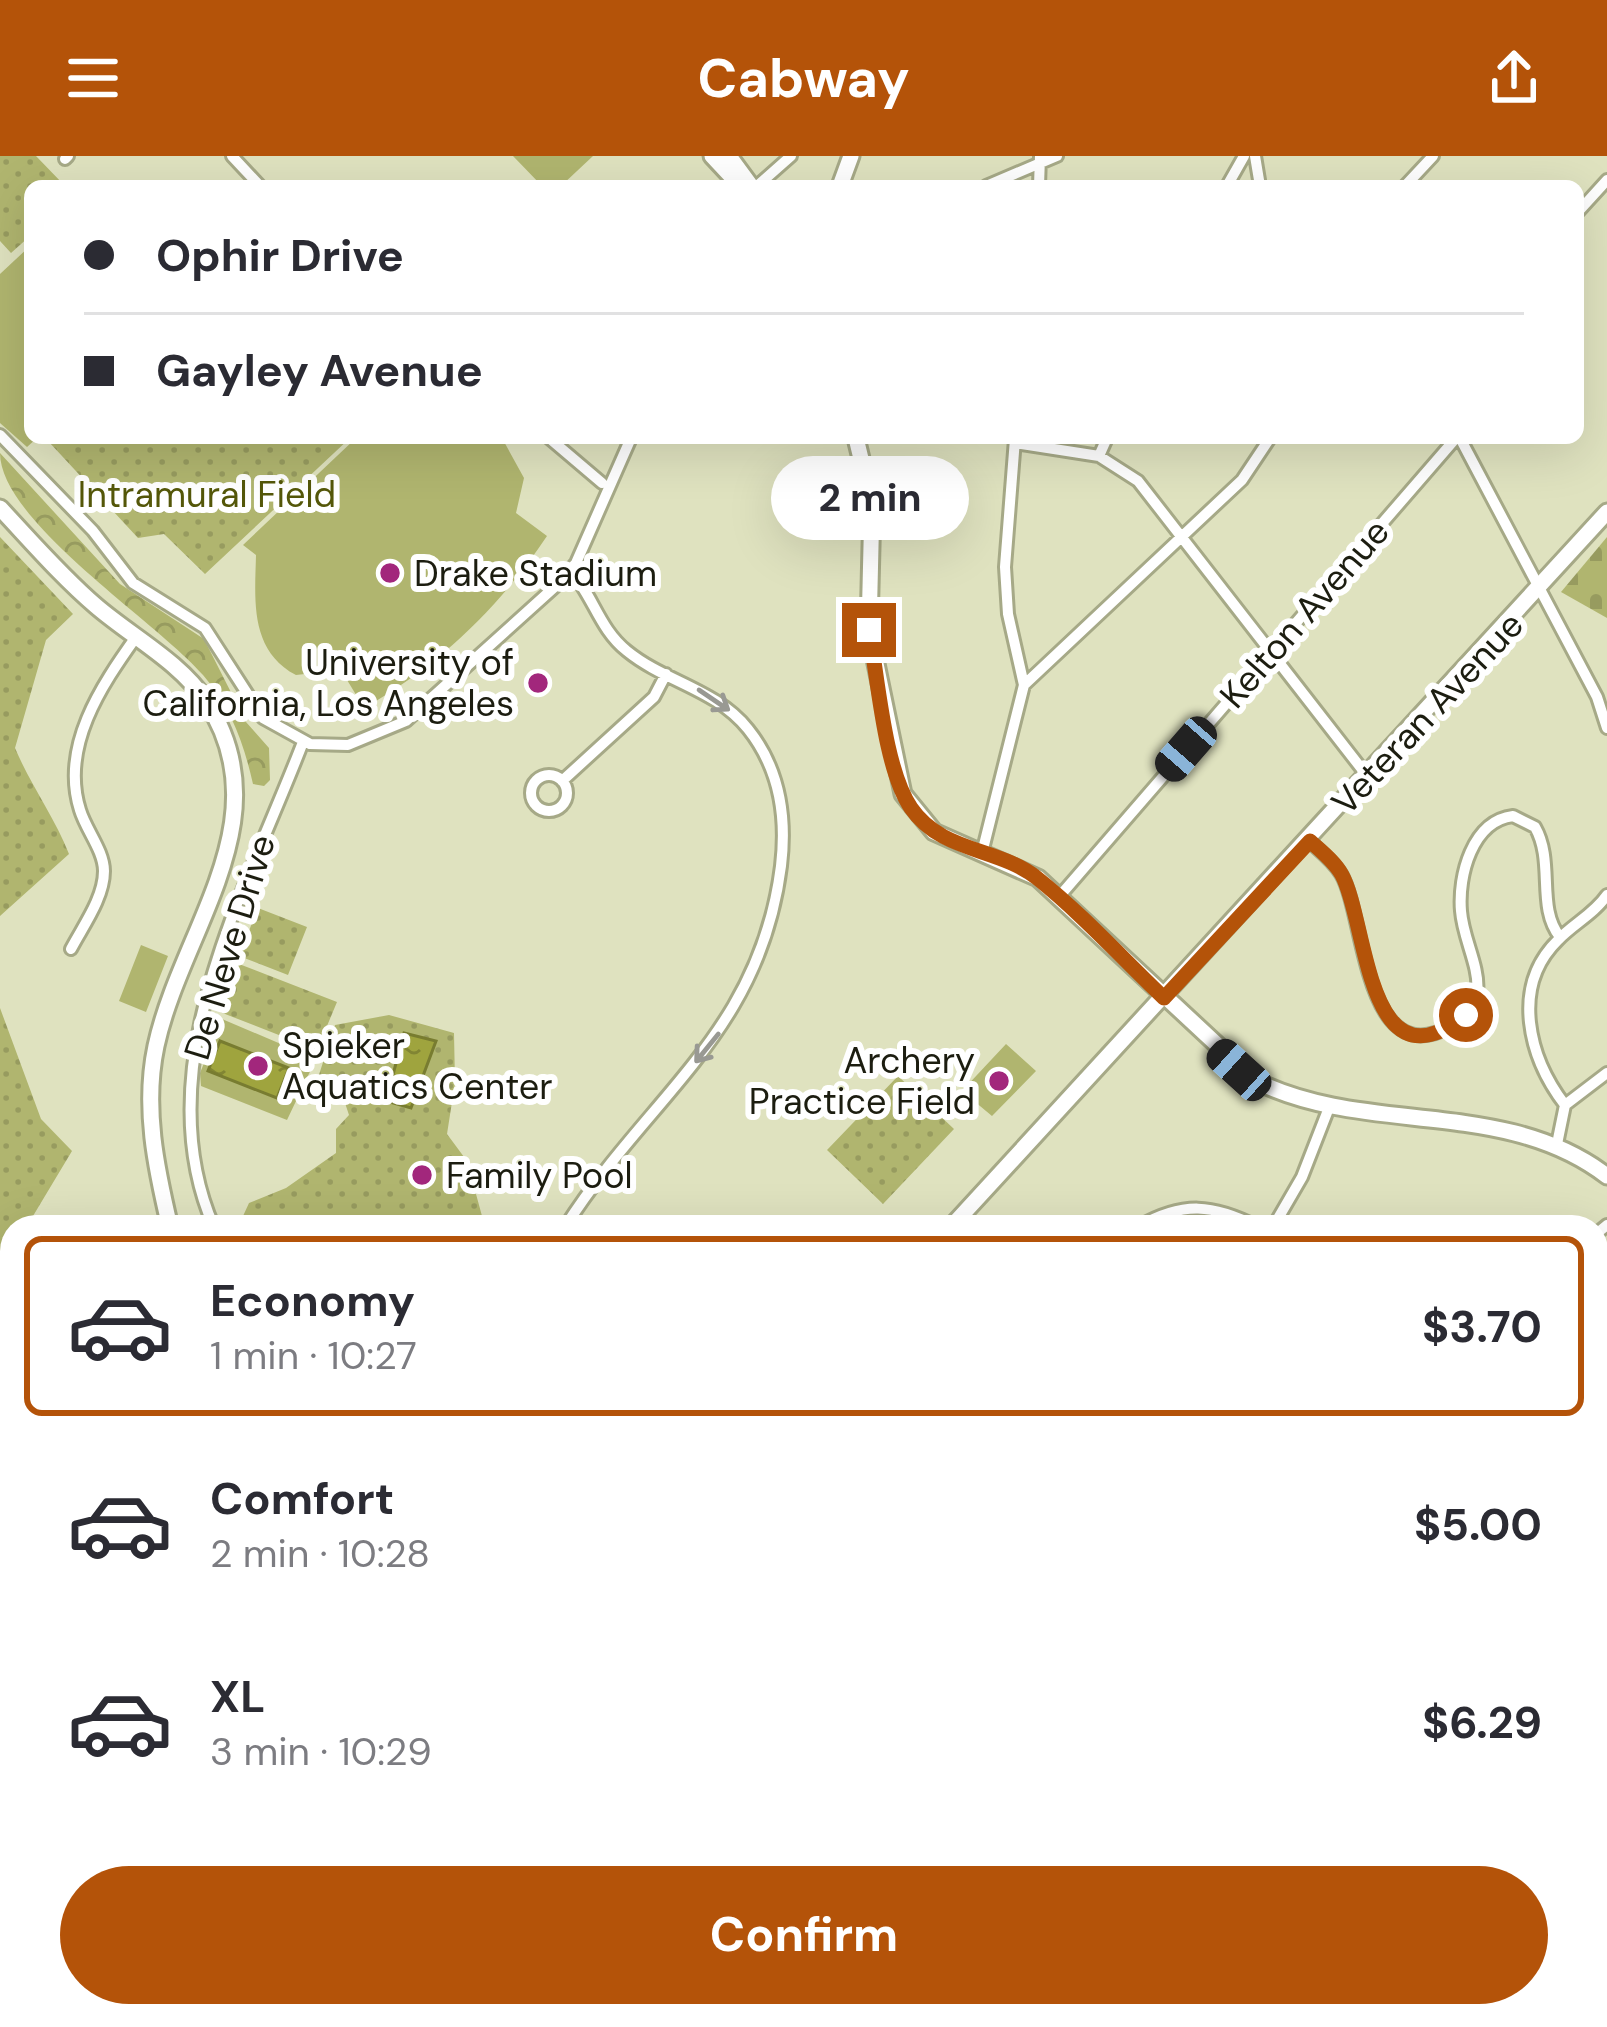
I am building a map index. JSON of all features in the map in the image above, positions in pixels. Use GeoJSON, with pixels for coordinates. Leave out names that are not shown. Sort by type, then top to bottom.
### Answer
{"type":"FeatureCollection","features":[{"type":"Feature","properties":{"kind":"street"},"geometry":{"type":"LineString","coordinates":[[232,156],[254,180]]}},
{"type":"Feature","properties":{"kind":"street"},"geometry":{"type":"LineString","coordinates":[[712,156],[734,180]]}},
{"type":"Feature","properties":{"kind":"street"},"geometry":{"type":"LineString","coordinates":[[729,156],[749,180]]}},
{"type":"Feature","properties":{"kind":"street"},"geometry":{"type":"LineString","coordinates":[[761,180],[791,156]]}},
{"type":"Feature","properties":{"kind":"street"},"geometry":{"type":"LineString","coordinates":[[999,180],[1057,156]]}},
{"type":"Feature","properties":{"kind":"street"},"geometry":{"type":"LineString","coordinates":[[1411,180],[1433,156]]}},
{"type":"Feature","properties":{"kind":"street"},"geometry":{"type":"LineString","coordinates":[[1584,205],[1607,180]]}},
{"type":"Feature","properties":{"kind":"street"},"geometry":{"type":"LineString","coordinates":[[0,435],[93,531],[133,583],[191,617],[218,642],[263,718],[303,742],[348,745],[406,722],[570,570],[628,444]]}},
{"type":"Feature","properties":{"kind":"street"},"geometry":{"type":"LineString","coordinates":[[556,444],[602,483]]}},
{"type":"Feature","properties":{"kind":"street"},"geometry":{"type":"LineString","coordinates":[[857,444],[872,504],[869,630],[898,778],[911,807],[934,832],[1019,866],[1256,1081],[1330,1105],[1512,1129],[1558,1144],[1607,1176]]}},
{"type":"Feature","properties":{"kind":"street"},"geometry":{"type":"LineString","coordinates":[[982,853],[1024,685],[1008,614],[1004,567],[1015,444]]}},
{"type":"Feature","properties":{"kind":"street"},"geometry":{"type":"LineString","coordinates":[[1036,444],[1099,456],[1138,481],[1368,777]]}},
{"type":"Feature","properties":{"kind":"street"},"geometry":{"type":"LineString","coordinates":[[1099,456],[1104,444]]}},
{"type":"Feature","properties":{"kind":"street"},"geometry":{"type":"LineString","coordinates":[[1024,685],[1242,480],[1266,444]]}},
{"type":"Feature","properties":{"kind":"street","name":"Kelton Avenue"},"geometry":{"type":"LineString","coordinates":[[1058,898],[1453,444]]}},
{"type":"Feature","properties":{"kind":"street"},"geometry":{"type":"LineString","coordinates":[[1461,444],[1607,728]]}},
{"type":"Feature","properties":{"kind":"street"},"geometry":{"type":"LineString","coordinates":[[0,508],[83,595],[203,698],[225,737],[237,794],[232,845],[176,984],[153,1063],[152,1144],[167,1215]]}},
{"type":"Feature","properties":{"kind":"street","name":"Veteran Avenue"},"geometry":{"type":"LineString","coordinates":[[969,1215],[1607,512]]}},
{"type":"Feature","properties":{"kind":"street"},"geometry":{"type":"LineString","coordinates":[[570,570],[615,641],[729,709],[769,762],[784,814],[778,888],[754,972],[726,1025],[603,1171],[573,1215]]}},
{"type":"Feature","properties":{"kind":"street"},"geometry":{"type":"LineString","coordinates":[[71,949],[103,885],[104,867],[80,810],[77,749],[106,680],[136,637]]}},
{"type":"Feature","properties":{"kind":"street"},"geometry":{"type":"LineString","coordinates":[[562,781],[654,697],[666,674]]}},
{"type":"Feature","properties":{"kind":"street","name":"De Neve Drive"},"geometry":{"type":"LineString","coordinates":[[209,1215],[195,1180],[189,1133],[192,1058],[271,811],[303,742]]}},
{"type":"Feature","properties":{"kind":"street"},"geometry":{"type":"LineString","coordinates":[[1310,841],[1342,875],[1376,1000],[1392,1021],[1413,1032],[1436,1033],[1452,1026],[1476,998],[1478,963],[1461,914],[1461,886],[1472,850],[1493,821],[1513,816],[1535,827],[1548,866],[1548,911],[1560,938]]}},
{"type":"Feature","properties":{"kind":"street"},"geometry":{"type":"LineString","coordinates":[[1558,1144],[1564,1105],[1539,1068],[1529,1020],[1534,977],[1560,938],[1607,895]]}},
{"type":"Feature","properties":{"kind":"street"},"geometry":{"type":"LineString","coordinates":[[1564,1105],[1607,1073]]}},
{"type":"Feature","properties":{"kind":"street"},"geometry":{"type":"LineString","coordinates":[[1280,1215],[1302,1177],[1330,1105]]}},
{"type":"Feature","properties":{"kind":"street"},"geometry":{"type":"LineString","coordinates":[[1158,1215],[1200,1205],[1235,1215]]}},
{"type":"Feature","properties":{"kind":"green space"},"geometry":{"type":"Polygon","coordinates":[[[0,156],[36,156],[59,180],[24,180],[24,241],[11,253],[0,241],[0,156]]]}},
{"type":"Feature","properties":{"kind":"green space"},"geometry":{"type":"Polygon","coordinates":[[[513,156],[593,156],[567,180],[536,180],[513,156]]]}},
{"type":"Feature","properties":{"kind":"green space"},"geometry":{"type":"Polygon","coordinates":[[[24,252],[27,447],[0,423],[0,274],[24,252]]]}},
{"type":"Feature","properties":{"kind":"green space","name":"Intramural Field"},"geometry":{"type":"Polygon","coordinates":[[[51,444],[344,444],[205,574],[164,534],[138,538],[51,444]]]}},
{"type":"Feature","properties":{"kind":"green space","name":"Drake Stadium"},"geometry":{"type":"Polygon","coordinates":[[[350,444],[505,444],[524,478],[516,513],[547,536],[466,633],[364,708],[341,670],[296,675],[270,652],[258,622],[256,555],[243,545],[350,444]]]}},
{"type":"Feature","properties":{"kind":"green space"},"geometry":{"type":"Polygon","coordinates":[[[0,453],[120,584],[204,639],[246,722],[269,748],[270,780],[264,786],[253,784],[235,726],[213,687],[52,539],[7,480],[0,453]]]}},
{"type":"Feature","properties":{"kind":"green space"},"geometry":{"type":"Polygon","coordinates":[[[0,537],[73,614],[46,640],[15,748],[69,854],[0,916],[0,537]]]}},
{"type":"Feature","properties":{"kind":"green space"},"geometry":{"type":"Polygon","coordinates":[[[1607,537],[1607,618],[1561,592],[1607,537]]]}},
{"type":"Feature","properties":{"kind":"green space"},"geometry":{"type":"Polygon","coordinates":[[[258,908],[307,927],[288,975],[239,956],[258,908]]]}},
{"type":"Feature","properties":{"kind":"green space"},"geometry":{"type":"Polygon","coordinates":[[[141,945],[168,956],[146,1012],[119,1001],[141,945]]]}},
{"type":"Feature","properties":{"kind":"green space"},"geometry":{"type":"Polygon","coordinates":[[[239,964],[337,1002],[317,1050],[220,1012],[239,964]]]}},
{"type":"Feature","properties":{"kind":"green space"},"geometry":{"type":"Polygon","coordinates":[[[0,1008],[41,1119],[72,1151],[34,1215],[0,1215],[0,1008]]]}},
{"type":"Feature","properties":{"kind":"green space"},"geometry":{"type":"Polygon","coordinates":[[[389,1015],[454,1033],[455,1083],[447,1134],[467,1161],[482,1215],[244,1215],[249,1203],[286,1188],[336,1153],[336,1129],[349,1115],[342,1094],[316,1084],[335,1025],[389,1015]]]}},
{"type":"Feature","properties":{"kind":"green space","name":"Spieker Aquatics Center"},"geometry":{"type":"Polygon","coordinates":[[[222,1019],[316,1059],[287,1120],[201,1086],[200,1073],[222,1019]]]}},
{"type":"Feature","properties":{"kind":"green space","name":"Archery Practice Field"},"geometry":{"type":"Polygon","coordinates":[[[1006,1044],[1036,1071],[992,1116],[962,1091],[1006,1044]]]}},
{"type":"Feature","properties":{"kind":"green space"},"geometry":{"type":"Polygon","coordinates":[[[898,1076],[954,1129],[883,1204],[827,1150],[898,1076]]]}},
{"type":"Feature","properties":{"kind":"water"},"geometry":{"type":"Polygon","coordinates":[[[404,1033],[436,1041],[411,1108],[386,1101],[404,1033]]]}},
{"type":"Feature","properties":{"kind":"water"},"geometry":{"type":"Polygon","coordinates":[[[220,1041],[289,1068],[277,1098],[208,1071],[220,1041]]]}},
{"type":"Feature","properties":{"kind":"place","name":"Drake Stadium"},"geometry":{"type":"Point","coordinates":[390,573]}},
{"type":"Feature","properties":{"kind":"place","name":"University of California, Los Angeles"},"geometry":{"type":"Point","coordinates":[538,683]}},
{"type":"Feature","properties":{"kind":"place","name":"Spieker Aquatics Center"},"geometry":{"type":"Point","coordinates":[258,1066]}},
{"type":"Feature","properties":{"kind":"place","name":"Archery Practice Field"},"geometry":{"type":"Point","coordinates":[999,1081]}},
{"type":"Feature","properties":{"kind":"place","name":"Family Pool"},"geometry":{"type":"Point","coordinates":[422,1175]}},
{"type":"Feature","properties":{"kind":"route"},"geometry":{"type":"LineString","coordinates":[[869,630],[898,778],[922,821],[950,841],[1019,866],[1038,878],[1164,998],[1310,841],[1342,875],[1370,983],[1392,1021],[1413,1032],[1436,1033],[1466,1015]]}}]}
